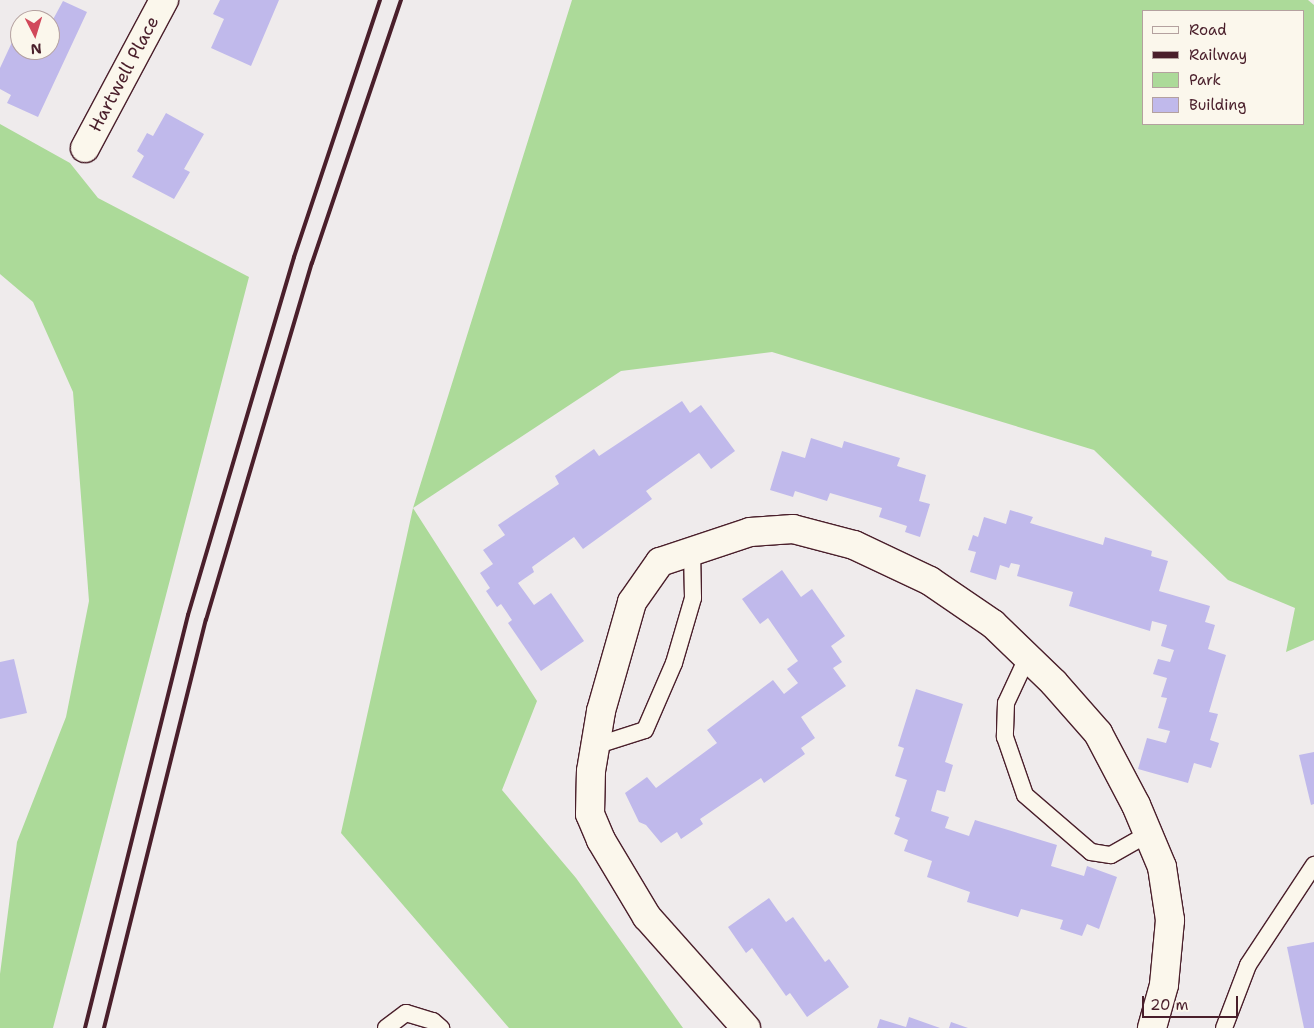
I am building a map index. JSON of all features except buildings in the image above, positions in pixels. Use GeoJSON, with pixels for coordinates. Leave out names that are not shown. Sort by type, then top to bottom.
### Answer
{"type":"FeatureCollection","features":[{"type":"Feature","properties":{"kind":"street","name":"Hartwell Place"},"geometry":{"type":"LineString","coordinates":[[85,148],[164,0]]}},
{"type":"Feature","properties":{"kind":"street"},"geometry":{"type":"LineString","coordinates":[[746,1028],[647,917],[601,840],[590,814],[591,771],[601,711],[632,602],[660,562],[750,532],[793,529],[854,545],[930,581],[993,624],[1098,733],[1136,804],[1162,867],[1170,920],[1164,985],[1152,1028]]}},
{"type":"Feature","properties":{"kind":"lane"},"geometry":{"type":"LineString","coordinates":[[595,746],[645,730],[674,663],[692,598],[692,552]]}},
{"type":"Feature","properties":{"kind":"lane"},"geometry":{"type":"LineString","coordinates":[[1027,658],[1006,703],[1005,737],[1025,796],[1091,852],[1111,855],[1148,834]]}},
{"type":"Feature","properties":{"kind":"lane"},"geometry":{"type":"LineString","coordinates":[[1224,1028],[1248,966],[1314,865]]}},
{"type":"Feature","properties":{"kind":"lane"},"geometry":{"type":"LineString","coordinates":[[386,1028],[406,1013],[433,1021],[441,1028]]}},
{"type":"Feature","properties":{"kind":"green space"},"geometry":{"type":"Polygon","coordinates":[[[572,0],[1308,0],[1314,5],[1314,640],[1286,652],[1295,608],[1228,580],[1094,450],[772,352],[621,371],[413,508],[572,0]]]}},
{"type":"Feature","properties":{"kind":"green space"},"geometry":{"type":"Polygon","coordinates":[[[0,124],[70,163],[98,198],[249,277],[53,1028],[0,1028],[0,974],[17,842],[66,717],[89,601],[73,392],[33,302],[0,274],[0,124]]]}},
{"type":"Feature","properties":{"kind":"green space"},"geometry":{"type":"Polygon","coordinates":[[[413,508],[537,701],[502,790],[576,878],[683,1028],[509,1028],[341,833],[413,508]]]}},
{"type":"Feature","properties":{"kind":"railway"},"geometry":{"type":"LineString","coordinates":[[85,1028],[188,615],[294,257],[380,0]]}},
{"type":"Feature","properties":{"kind":"railway"},"geometry":{"type":"LineString","coordinates":[[104,1028],[206,620],[312,263],[401,0]]}}]}
